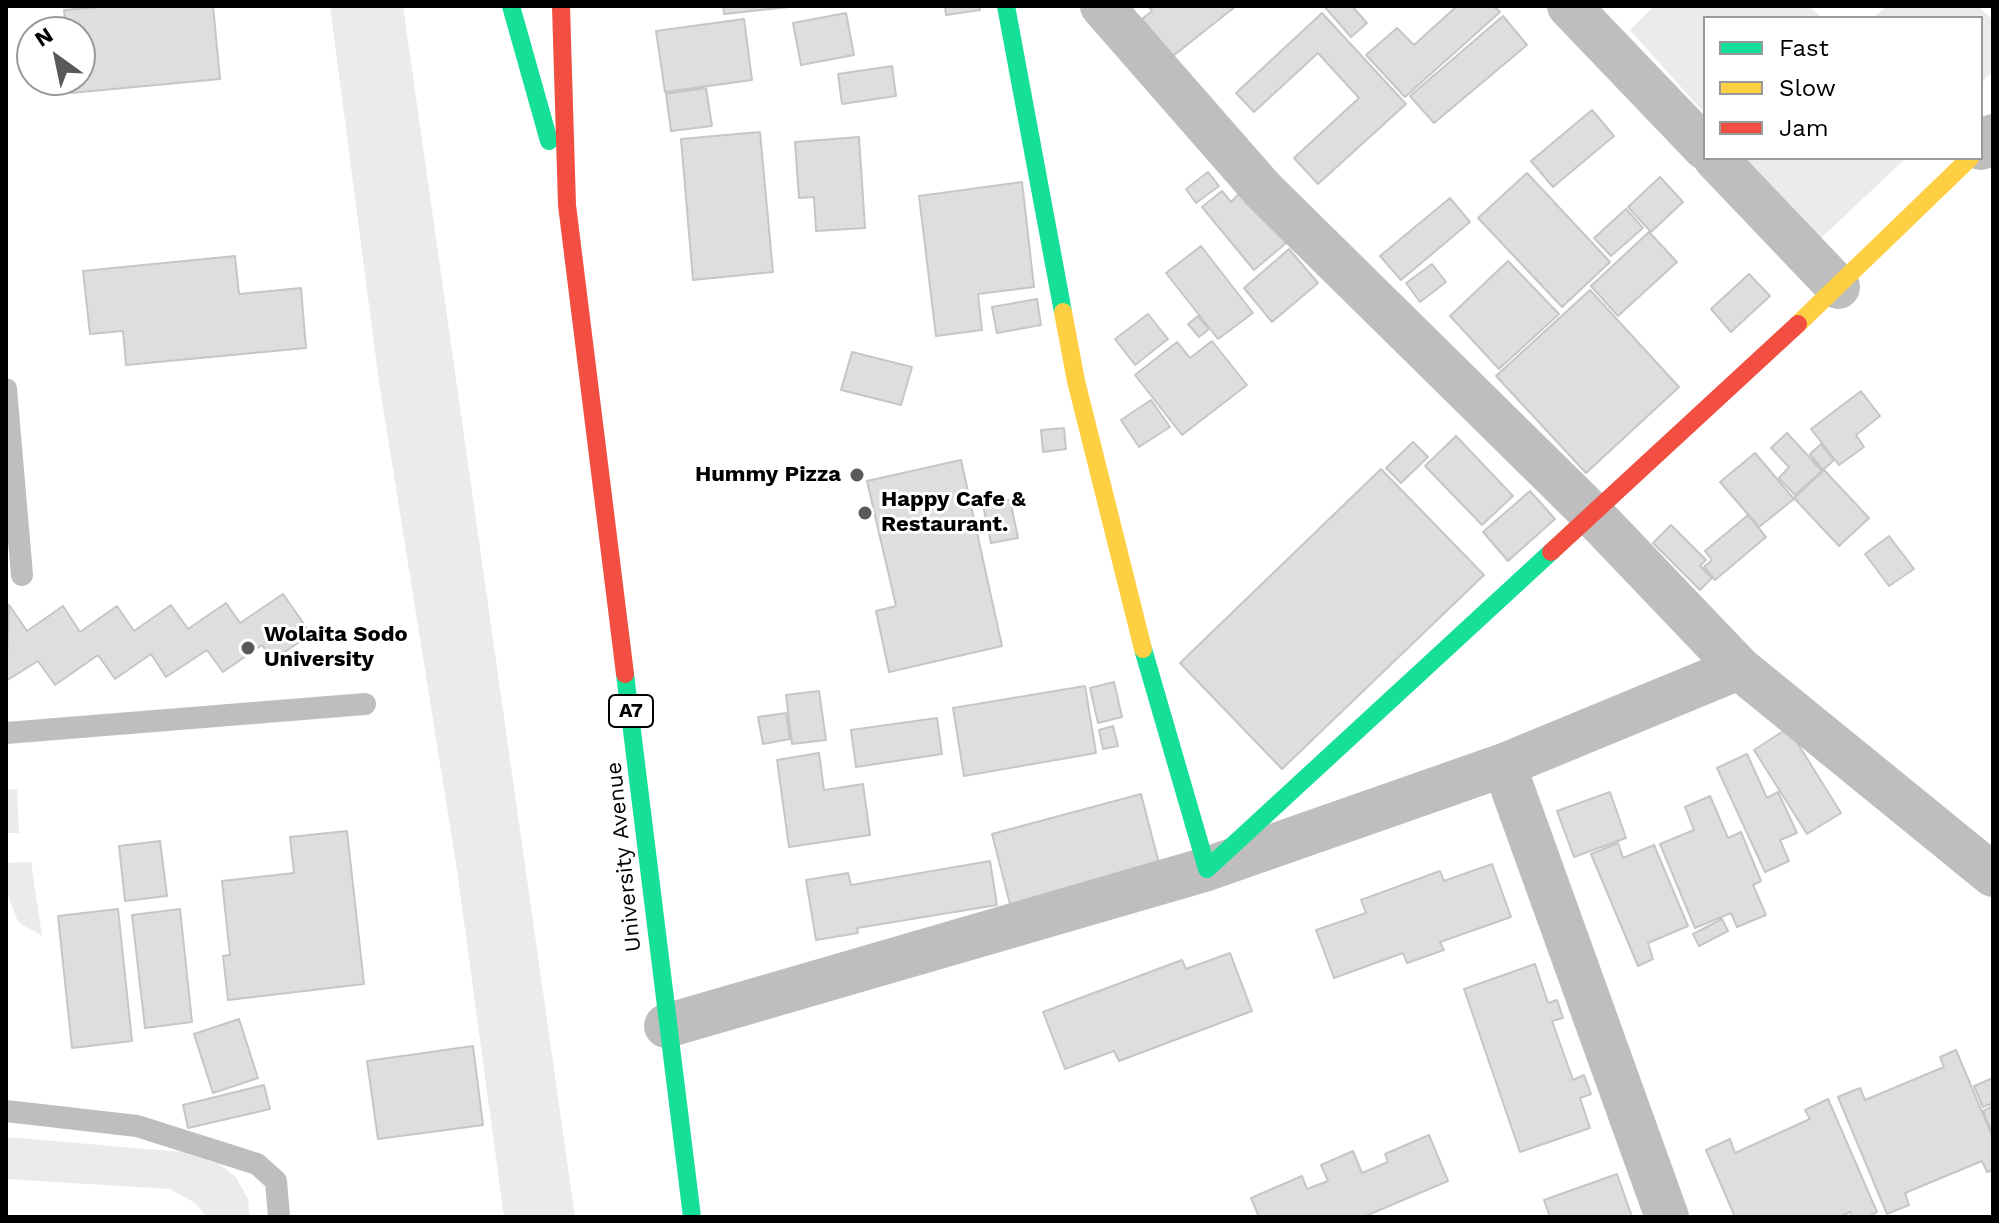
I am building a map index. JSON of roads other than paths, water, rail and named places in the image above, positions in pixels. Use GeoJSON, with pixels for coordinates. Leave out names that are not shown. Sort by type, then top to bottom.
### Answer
{"type":"FeatureCollection","features":[{"type":"Feature","properties":{"kind":"main road","name":"University Avenue"},"geometry":{"type":"LineString","coordinates":[[511,6],[567,205]]}},
{"type":"Feature","properties":{"kind":"main road","name":"University Avenue"},"geometry":{"type":"LineString","coordinates":[[561,6],[567,205],[692,1217]]}},
{"type":"Feature","properties":{"kind":"main road"},"geometry":{"type":"LineString","coordinates":[[1006,6],[1076,381],[1137,628],[1207,869],[1838,287],[1968,160]]}},
{"type":"Feature","properties":{"kind":"street"},"geometry":{"type":"LineString","coordinates":[[1102,6],[1263,190],[1592,514],[1739,668],[1993,875]]}},
{"type":"Feature","properties":{"kind":"street"},"geometry":{"type":"LineString","coordinates":[[1593,14],[1703,146]]}},
{"type":"Feature","properties":{"kind":"street"},"geometry":{"type":"LineString","coordinates":[[1717,160],[1838,287]]}},
{"type":"Feature","properties":{"kind":"street"},"geometry":{"type":"LineString","coordinates":[[666,1026],[1207,869],[1504,765],[1739,668]]}},
{"type":"Feature","properties":{"kind":"street"},"geometry":{"type":"LineString","coordinates":[[1504,765],[1667,1217]]}},
{"type":"Feature","properties":{"kind":"lane"},"geometry":{"type":"LineString","coordinates":[[6,389],[22,575]]}},
{"type":"Feature","properties":{"kind":"lane"},"geometry":{"type":"LineString","coordinates":[[6,733],[365,704]]}},
{"type":"Feature","properties":{"kind":"lane"},"geometry":{"type":"LineString","coordinates":[[6,1111],[137,1126],[257,1164],[276,1181],[279,1217]]}},
{"type":"Feature","properties":{"kind":"place","name":"Hummy Pizza"},"geometry":{"type":"Point","coordinates":[857,475]}},
{"type":"Feature","properties":{"kind":"place","name":"Happy Cafe & Restaurant."},"geometry":{"type":"Point","coordinates":[865,513]}},
{"type":"Feature","properties":{"kind":"place","name":"Wolaita Sodo University"},"geometry":{"type":"Point","coordinates":[248,648]}}]}
